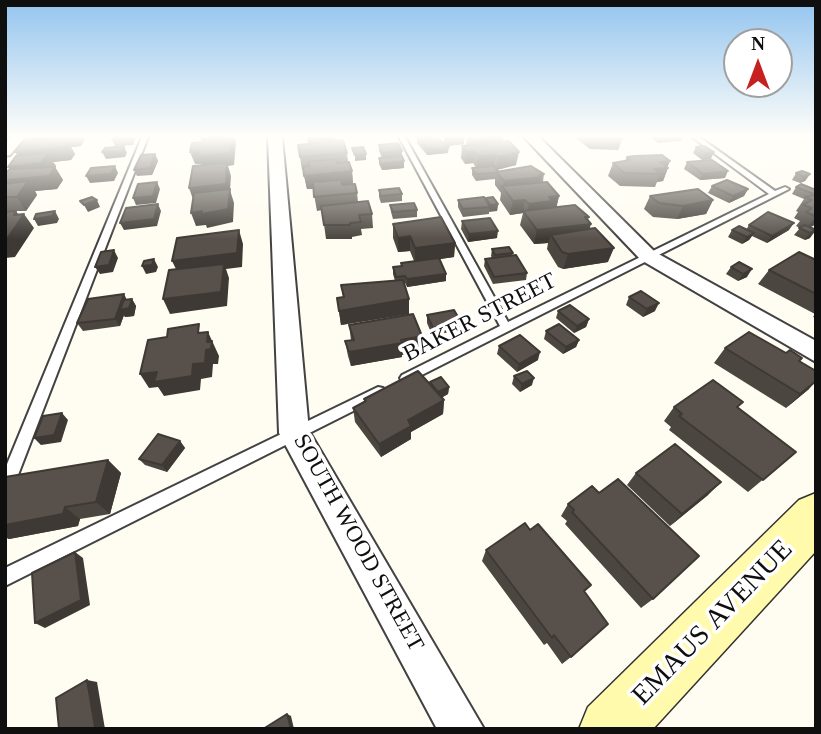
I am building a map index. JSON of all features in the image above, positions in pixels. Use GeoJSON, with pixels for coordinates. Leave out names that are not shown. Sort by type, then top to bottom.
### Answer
{"type":"FeatureCollection","features":[{"type":"Feature","properties":{"kind":"main road","name":"EMAUS AVENUE"},"geometry":{"type":"LineString","coordinates":[[610,729],[816,516]]}},
{"type":"Feature","properties":{"kind":"street","name":"SOUTH WOOD STREET"},"geometry":{"type":"LineString","coordinates":[[277,171],[294,433],[462,729]]}},
{"type":"Feature","properties":{"kind":"street"},"geometry":{"type":"LineString","coordinates":[[565,171],[648,256],[816,353]]}},
{"type":"Feature","properties":{"kind":"lane"},"geometry":{"type":"LineString","coordinates":[[5,488],[131,171]]}},
{"type":"Feature","properties":{"kind":"lane"},"geometry":{"type":"LineString","coordinates":[[421,171],[506,328]]}},
{"type":"Feature","properties":{"kind":"lane","name":"BAKER STREET"},"geometry":{"type":"LineString","coordinates":[[5,577],[780,191],[749,171]]}},
{"type":"Feature","properties":{"kind":"building"},"geometry":{"type":"Polygon","coordinates":[[[52,171],[49,176],[5,180],[5,173],[52,171]]]}},
{"type":"Feature","properties":{"kind":"building"},"geometry":{"type":"Polygon","coordinates":[[[89,171],[112,171],[111,174],[86,176],[89,171]]]}},
{"type":"Feature","properties":{"kind":"building"},"geometry":{"type":"Polygon","coordinates":[[[192,171],[227,171],[226,184],[189,188],[192,171]]]}},
{"type":"Feature","properties":{"kind":"building"},"geometry":{"type":"Polygon","coordinates":[[[303,171],[350,171],[304,176],[303,171]]]}},
{"type":"Feature","properties":{"kind":"building"},"geometry":{"type":"Polygon","coordinates":[[[474,171],[497,171],[497,173],[476,174],[474,171]]]}},
{"type":"Feature","properties":{"kind":"building"},"geometry":{"type":"Polygon","coordinates":[[[540,171],[544,174],[539,175],[541,177],[504,181],[496,172],[540,171]]]}},
{"type":"Feature","properties":{"kind":"building"},"geometry":{"type":"Polygon","coordinates":[[[622,171],[657,171],[660,174],[622,171]]]}},
{"type":"Feature","properties":{"kind":"building"},"geometry":{"type":"Polygon","coordinates":[[[699,171],[726,171],[703,174],[699,171]]]}},
{"type":"Feature","properties":{"kind":"building"},"geometry":{"type":"Polygon","coordinates":[[[803,171],[810,174],[804,177],[796,173],[803,171]]]}},
{"type":"Feature","properties":{"kind":"building"},"geometry":{"type":"Polygon","coordinates":[[[341,180],[342,185],[355,184],[357,193],[314,197],[313,182],[341,180]]]}},
{"type":"Feature","properties":{"kind":"building"},"geometry":{"type":"Polygon","coordinates":[[[727,180],[748,189],[733,196],[712,186],[727,180]]]}},
{"type":"Feature","properties":{"kind":"building"},"geometry":{"type":"Polygon","coordinates":[[[28,181],[17,197],[5,197],[5,184],[28,181]]]}},
{"type":"Feature","properties":{"kind":"building"},"geometry":{"type":"Polygon","coordinates":[[[157,182],[153,196],[133,198],[138,184],[157,182]]]}},
{"type":"Feature","properties":{"kind":"building"},"geometry":{"type":"Polygon","coordinates":[[[547,182],[559,196],[549,197],[552,201],[529,204],[525,200],[513,201],[502,186],[547,182]]]}},
{"type":"Feature","properties":{"kind":"building"},"geometry":{"type":"Polygon","coordinates":[[[801,184],[816,190],[816,195],[796,187],[801,184]]]}},
{"type":"Feature","properties":{"kind":"building"},"geometry":{"type":"Polygon","coordinates":[[[399,188],[402,194],[381,196],[379,190],[399,188]]]}},
{"type":"Feature","properties":{"kind":"building"},"geometry":{"type":"Polygon","coordinates":[[[230,189],[228,209],[202,214],[202,211],[191,213],[194,193],[230,189]]]}},
{"type":"Feature","properties":{"kind":"building"},"geometry":{"type":"Polygon","coordinates":[[[698,189],[713,200],[683,206],[659,203],[650,196],[698,189]]]}},
{"type":"Feature","properties":{"kind":"building"},"geometry":{"type":"Polygon","coordinates":[[[816,195],[815,216],[806,212],[812,208],[803,205],[812,200],[805,197],[816,195]]]}},
{"type":"Feature","properties":{"kind":"building"},"geometry":{"type":"Polygon","coordinates":[[[92,197],[97,200],[84,205],[80,201],[92,197]]]}},
{"type":"Feature","properties":{"kind":"building"},"geometry":{"type":"Polygon","coordinates":[[[484,197],[490,207],[463,209],[458,200],[484,197]]]}},
{"type":"Feature","properties":{"kind":"building"},"geometry":{"type":"Polygon","coordinates":[[[493,197],[498,204],[490,205],[486,198],[493,197]]]}},
{"type":"Feature","properties":{"kind":"building"},"geometry":{"type":"Polygon","coordinates":[[[368,201],[372,214],[359,215],[361,222],[350,225],[324,225],[321,206],[368,201]]]}},
{"type":"Feature","properties":{"kind":"building"},"geometry":{"type":"Polygon","coordinates":[[[414,203],[417,210],[393,212],[390,205],[414,203]]]}},
{"type":"Feature","properties":{"kind":"building"},"geometry":{"type":"Polygon","coordinates":[[[158,204],[154,219],[120,223],[126,208],[158,204]]]}},
{"type":"Feature","properties":{"kind":"building"},"geometry":{"type":"Polygon","coordinates":[[[575,205],[589,217],[585,217],[591,224],[537,230],[523,211],[575,205]]]}},
{"type":"Feature","properties":{"kind":"building"},"geometry":{"type":"Polygon","coordinates":[[[16,211],[14,215],[24,214],[5,242],[5,212],[16,211]]]}},
{"type":"Feature","properties":{"kind":"building"},"geometry":{"type":"Polygon","coordinates":[[[55,211],[52,216],[34,219],[36,214],[55,211]]]}},
{"type":"Feature","properties":{"kind":"building"},"geometry":{"type":"Polygon","coordinates":[[[768,212],[794,223],[772,236],[749,225],[768,212]]]}},
{"type":"Feature","properties":{"kind":"building"},"geometry":{"type":"Polygon","coordinates":[[[441,217],[455,243],[415,248],[410,236],[398,238],[393,224],[441,217]]]}},
{"type":"Feature","properties":{"kind":"building"},"geometry":{"type":"Polygon","coordinates":[[[490,218],[498,231],[469,234],[462,221],[490,218]]]}},
{"type":"Feature","properties":{"kind":"building"},"geometry":{"type":"Polygon","coordinates":[[[805,225],[816,230],[810,233],[799,228],[805,225]]]}},
{"type":"Feature","properties":{"kind":"building"},"geometry":{"type":"Polygon","coordinates":[[[739,226],[754,233],[747,237],[732,230],[739,226]]]}},
{"type":"Feature","properties":{"kind":"building"},"geometry":{"type":"Polygon","coordinates":[[[595,228],[614,248],[568,254],[562,252],[551,235],[595,228]]]}},
{"type":"Feature","properties":{"kind":"building"},"geometry":{"type":"Polygon","coordinates":[[[239,230],[237,253],[172,261],[177,238],[239,230]]]}},
{"type":"Feature","properties":{"kind":"building"},"geometry":{"type":"Polygon","coordinates":[[[509,247],[513,253],[495,255],[492,249],[509,247]]]}},
{"type":"Feature","properties":{"kind":"building"},"geometry":{"type":"Polygon","coordinates":[[[114,250],[109,265],[95,267],[101,252],[114,250]]]}},
{"type":"Feature","properties":{"kind":"building"},"geometry":{"type":"Polygon","coordinates":[[[799,252],[816,260],[816,294],[769,270],[799,252]]]}},
{"type":"Feature","properties":{"kind":"building"},"geometry":{"type":"Polygon","coordinates":[[[516,255],[527,273],[494,277],[485,259],[516,255]]]}},
{"type":"Feature","properties":{"kind":"building"},"geometry":{"type":"Polygon","coordinates":[[[439,258],[446,274],[407,279],[405,276],[396,277],[393,267],[402,266],[401,263],[439,258]]]}},
{"type":"Feature","properties":{"kind":"building"},"geometry":{"type":"Polygon","coordinates":[[[154,259],[152,265],[142,266],[144,261],[154,259]]]}},
{"type":"Feature","properties":{"kind":"building"},"geometry":{"type":"Polygon","coordinates":[[[739,262],[752,269],[743,274],[731,267],[739,262]]]}},
{"type":"Feature","properties":{"kind":"building"},"geometry":{"type":"Polygon","coordinates":[[[224,264],[221,292],[163,299],[169,270],[224,264]]]}},
{"type":"Feature","properties":{"kind":"building"},"geometry":{"type":"Polygon","coordinates":[[[403,280],[409,299],[339,311],[337,298],[344,297],[341,285],[403,280]]]}},
{"type":"Feature","properties":{"kind":"building"},"geometry":{"type":"Polygon","coordinates":[[[641,291],[659,303],[647,309],[629,297],[641,291]]]}},
{"type":"Feature","properties":{"kind":"building"},"geometry":{"type":"Polygon","coordinates":[[[124,294],[115,319],[77,323],[88,299],[124,294]]]}},
{"type":"Feature","properties":{"kind":"building"},"geometry":{"type":"Polygon","coordinates":[[[132,299],[129,308],[120,310],[124,300],[132,299]]]}},
{"type":"Feature","properties":{"kind":"building"},"geometry":{"type":"Polygon","coordinates":[[[570,305],[589,319],[577,326],[558,311],[570,305]]]}},
{"type":"Feature","properties":{"kind":"building"},"geometry":{"type":"Polygon","coordinates":[[[454,310],[461,322],[433,328],[427,315],[454,310]]]}},
{"type":"Feature","properties":{"kind":"building"},"geometry":{"type":"Polygon","coordinates":[[[413,314],[422,336],[401,340],[402,343],[349,352],[345,341],[354,340],[349,325],[413,314]]]}},
{"type":"Feature","properties":{"kind":"building"},"geometry":{"type":"Polygon","coordinates":[[[199,324],[198,333],[208,332],[207,342],[212,341],[211,349],[206,350],[205,363],[193,364],[192,376],[154,382],[157,372],[140,374],[148,340],[167,337],[168,329],[199,324]]]}},
{"type":"Feature","properties":{"kind":"building"},"geometry":{"type":"Polygon","coordinates":[[[559,324],[579,340],[566,347],[546,331],[559,324]]]}},
{"type":"Feature","properties":{"kind":"building"},"geometry":{"type":"Polygon","coordinates":[[[749,332],[786,353],[790,350],[802,358],[799,361],[816,371],[816,381],[800,394],[725,348],[749,332]]]}},
{"type":"Feature","properties":{"kind":"building"},"geometry":{"type":"Polygon","coordinates":[[[520,335],[540,352],[519,364],[499,346],[520,335]]]}},
{"type":"Feature","properties":{"kind":"building"},"geometry":{"type":"Polygon","coordinates":[[[418,371],[444,400],[408,420],[411,426],[379,444],[353,408],[366,401],[364,399],[418,371]]]}},
{"type":"Feature","properties":{"kind":"building"},"geometry":{"type":"Polygon","coordinates":[[[527,371],[534,378],[522,384],[514,376],[527,371]]]}},
{"type":"Feature","properties":{"kind":"building"},"geometry":{"type":"Polygon","coordinates":[[[441,377],[449,387],[438,392],[430,382],[441,377]]]}},
{"type":"Feature","properties":{"kind":"building"},"geometry":{"type":"Polygon","coordinates":[[[713,380],[743,402],[737,407],[796,452],[763,480],[679,416],[682,414],[674,407],[713,380]]]}},
{"type":"Feature","properties":{"kind":"building"},"geometry":{"type":"Polygon","coordinates":[[[62,413],[54,435],[34,438],[43,416],[62,413]]]}},
{"type":"Feature","properties":{"kind":"building"},"geometry":{"type":"Polygon","coordinates":[[[158,434],[180,441],[162,465],[139,459],[158,434]]]}},
{"type":"Feature","properties":{"kind":"building"},"geometry":{"type":"Polygon","coordinates":[[[675,444],[721,482],[682,514],[636,473],[675,444]]]}},
{"type":"Feature","properties":{"kind":"building"},"geometry":{"type":"Polygon","coordinates":[[[108,460],[96,502],[65,507],[63,514],[5,525],[5,477],[108,460]]]}},
{"type":"Feature","properties":{"kind":"building"},"geometry":{"type":"Polygon","coordinates":[[[618,479],[699,556],[653,599],[572,512],[574,510],[568,504],[592,486],[599,493],[618,479]]]}},
{"type":"Feature","properties":{"kind":"building"},"geometry":{"type":"Polygon","coordinates":[[[525,523],[530,530],[538,524],[591,585],[584,591],[608,624],[571,657],[554,635],[552,638],[486,550],[525,523]]]}},
{"type":"Feature","properties":{"kind":"building"},"geometry":{"type":"Polygon","coordinates":[[[75,552],[81,600],[35,623],[32,573],[75,552]]]}},
{"type":"Feature","properties":{"kind":"building"},"geometry":{"type":"Polygon","coordinates":[[[87,680],[95,727],[59,729],[56,698],[87,680]]]}},
{"type":"Feature","properties":{"kind":"building"},"geometry":{"type":"Polygon","coordinates":[[[287,714],[291,729],[263,729],[287,714]]]}}]}
